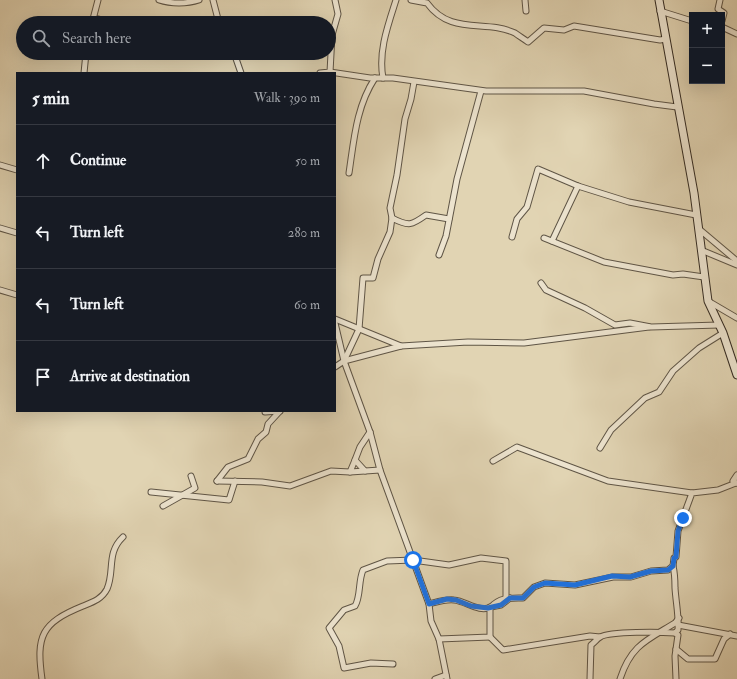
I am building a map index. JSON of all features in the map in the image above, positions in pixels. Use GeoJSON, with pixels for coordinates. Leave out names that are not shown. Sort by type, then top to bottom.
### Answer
{"type":"FeatureCollection","features":[{"type":"Feature","properties":{"kind":"street"},"geometry":{"type":"LineString","coordinates":[[94,16],[98,0]]}},
{"type":"Feature","properties":{"kind":"street"},"geometry":{"type":"LineString","coordinates":[[159,0],[166,2],[187,3],[200,0]]}},
{"type":"Feature","properties":{"kind":"street"},"geometry":{"type":"LineString","coordinates":[[213,0],[217,16]]}},
{"type":"Feature","properties":{"kind":"street"},"geometry":{"type":"LineString","coordinates":[[334,0],[338,14],[336,20]]}},
{"type":"Feature","properties":{"kind":"street"},"geometry":{"type":"LineString","coordinates":[[383,78],[380,64],[389,21],[396,0]]}},
{"type":"Feature","properties":{"kind":"street"},"geometry":{"type":"LineString","coordinates":[[411,0],[427,3],[434,13],[452,22],[466,26],[494,28],[514,33],[528,42],[544,28],[564,30],[574,26],[660,40],[666,39]]}},
{"type":"Feature","properties":{"kind":"street"},"geometry":{"type":"LineString","coordinates":[[525,0],[526,11]]}},
{"type":"Feature","properties":{"kind":"street"},"geometry":{"type":"LineString","coordinates":[[659,0],[696,215],[708,301],[723,333],[737,375]]}},
{"type":"Feature","properties":{"kind":"street"},"geometry":{"type":"LineString","coordinates":[[720,0],[718,9],[722,12]]}},
{"type":"Feature","properties":{"kind":"street"},"geometry":{"type":"LineString","coordinates":[[660,11],[689,20]]}},
{"type":"Feature","properties":{"kind":"street"},"geometry":{"type":"LineString","coordinates":[[725,29],[737,34]]}},
{"type":"Feature","properties":{"kind":"street"},"geometry":{"type":"LineString","coordinates":[[84,72],[85,60]]}},
{"type":"Feature","properties":{"kind":"street"},"geometry":{"type":"LineString","coordinates":[[236,60],[241,72]]}},
{"type":"Feature","properties":{"kind":"street"},"geometry":{"type":"LineString","coordinates":[[330,60],[330,72]]}},
{"type":"Feature","properties":{"kind":"street"},"geometry":{"type":"LineString","coordinates":[[336,73],[481,91],[584,91],[677,107]]}},
{"type":"Feature","properties":{"kind":"street"},"geometry":{"type":"LineString","coordinates":[[349,174],[358,113],[367,91],[376,78]]}},
{"type":"Feature","properties":{"kind":"street"},"geometry":{"type":"LineString","coordinates":[[344,361],[359,329],[363,278],[373,278],[378,260],[390,232],[392,218],[390,208],[397,175],[405,119],[414,82]]}},
{"type":"Feature","properties":{"kind":"street"},"geometry":{"type":"LineString","coordinates":[[439,254],[446,236],[457,179],[481,91]]}},
{"type":"Feature","properties":{"kind":"street"},"geometry":{"type":"LineString","coordinates":[[0,165],[16,170]]}},
{"type":"Feature","properties":{"kind":"street"},"geometry":{"type":"LineString","coordinates":[[512,237],[517,219],[528,207],[538,169],[578,186],[630,202],[696,215]]}},
{"type":"Feature","properties":{"kind":"street"},"geometry":{"type":"LineString","coordinates":[[552,241],[578,186]]}},
{"type":"Feature","properties":{"kind":"street"},"geometry":{"type":"LineString","coordinates":[[392,218],[408,225],[416,223],[426,215],[449,219]]}},
{"type":"Feature","properties":{"kind":"street"},"geometry":{"type":"LineString","coordinates":[[0,228],[16,232]]}},
{"type":"Feature","properties":{"kind":"street"},"geometry":{"type":"LineString","coordinates":[[698,228],[737,261]]}},
{"type":"Feature","properties":{"kind":"street"},"geometry":{"type":"LineString","coordinates":[[544,238],[604,262],[673,276],[683,274],[704,277]]}},
{"type":"Feature","properties":{"kind":"street"},"geometry":{"type":"LineString","coordinates":[[701,250],[737,265]]}},
{"type":"Feature","properties":{"kind":"street"},"geometry":{"type":"LineString","coordinates":[[541,283],[546,290],[585,308],[615,326],[630,323],[649,327]]}},
{"type":"Feature","properties":{"kind":"street"},"geometry":{"type":"LineString","coordinates":[[0,290],[16,295]]}},
{"type":"Feature","properties":{"kind":"street"},"geometry":{"type":"LineString","coordinates":[[708,301],[737,318]]}},
{"type":"Feature","properties":{"kind":"street"},"geometry":{"type":"LineString","coordinates":[[336,319],[401,346]]}},
{"type":"Feature","properties":{"kind":"street"},"geometry":{"type":"LineString","coordinates":[[336,366],[344,361],[401,346],[468,342],[524,343],[649,327],[719,325]]}},
{"type":"Feature","properties":{"kind":"street"},"geometry":{"type":"LineString","coordinates":[[336,327],[344,361],[370,432],[380,470],[429,604],[431,621],[439,639],[446,677],[435,679]]}},
{"type":"Feature","properties":{"kind":"street"},"geometry":{"type":"LineString","coordinates":[[600,448],[611,430],[644,398],[659,392],[673,371],[699,348],[723,333]]}},
{"type":"Feature","properties":{"kind":"street"},"geometry":{"type":"LineString","coordinates":[[279,412],[268,424],[266,432],[258,439],[248,459],[228,468],[217,481],[262,482],[290,486],[331,471],[350,472],[380,470]]}},
{"type":"Feature","properties":{"kind":"street"},"geometry":{"type":"LineString","coordinates":[[350,472],[360,447],[370,432]]}},
{"type":"Feature","properties":{"kind":"street"},"geometry":{"type":"LineString","coordinates":[[493,461],[517,447],[608,481],[692,493],[718,490],[736,483],[733,481],[737,475]]}},
{"type":"Feature","properties":{"kind":"street"},"geometry":{"type":"LineString","coordinates":[[355,460],[365,471]]}},
{"type":"Feature","properties":{"kind":"street"},"geometry":{"type":"LineString","coordinates":[[163,506],[195,488],[191,476]]}},
{"type":"Feature","properties":{"kind":"street"},"geometry":{"type":"LineString","coordinates":[[151,492],[229,500],[235,481]]}},
{"type":"Feature","properties":{"kind":"street"},"geometry":{"type":"LineString","coordinates":[[675,633],[678,630],[679,618],[675,587],[677,580],[673,566],[674,558],[676,557],[678,531],[692,493]]}},
{"type":"Feature","properties":{"kind":"street"},"geometry":{"type":"LineString","coordinates":[[42,679],[39,658],[40,641],[52,621],[97,601],[107,588],[114,545],[122,538]]}},
{"type":"Feature","properties":{"kind":"street"},"geometry":{"type":"LineString","coordinates":[[393,664],[371,663],[344,668],[339,646],[329,628],[344,610],[355,606],[357,603],[358,584],[363,570],[387,561],[413,560],[449,565],[482,558],[506,561],[508,598]]}},
{"type":"Feature","properties":{"kind":"street"},"geometry":{"type":"LineString","coordinates":[[429,604],[447,599],[456,600],[471,606],[491,607],[501,605],[508,598],[523,598],[534,587],[545,583],[575,585],[612,576],[630,577],[651,571],[668,570],[673,566]]}},
{"type":"Feature","properties":{"kind":"street"},"geometry":{"type":"LineString","coordinates":[[491,607],[490,637],[503,650],[590,636],[600,637],[609,635],[660,632],[675,633]]}},
{"type":"Feature","properties":{"kind":"street"},"geometry":{"type":"LineString","coordinates":[[620,679],[624,668],[636,649],[644,640],[675,623],[679,618]]}},
{"type":"Feature","properties":{"kind":"street"},"geometry":{"type":"LineString","coordinates":[[678,625],[737,636]]}},
{"type":"Feature","properties":{"kind":"street"},"geometry":{"type":"LineString","coordinates":[[675,633],[678,635],[676,649],[676,679]]}},
{"type":"Feature","properties":{"kind":"street"},"geometry":{"type":"LineString","coordinates":[[676,649],[688,659],[715,659],[724,639],[730,634]]}},
{"type":"Feature","properties":{"kind":"street"},"geometry":{"type":"LineString","coordinates":[[439,639],[490,637]]}},
{"type":"Feature","properties":{"kind":"street"},"geometry":{"type":"LineString","coordinates":[[590,679],[591,645],[600,637]]}},
{"type":"Feature","properties":{"kind":"route"},"geometry":{"type":"LineString","coordinates":[[413,560],[429,604],[447,599],[461,601],[471,606],[488,608],[501,605],[510,598],[523,598],[534,587],[545,583],[564,583],[575,585],[612,576],[630,577],[651,571],[668,570],[673,566],[674,558],[676,557],[678,531],[683,518]]}}]}
